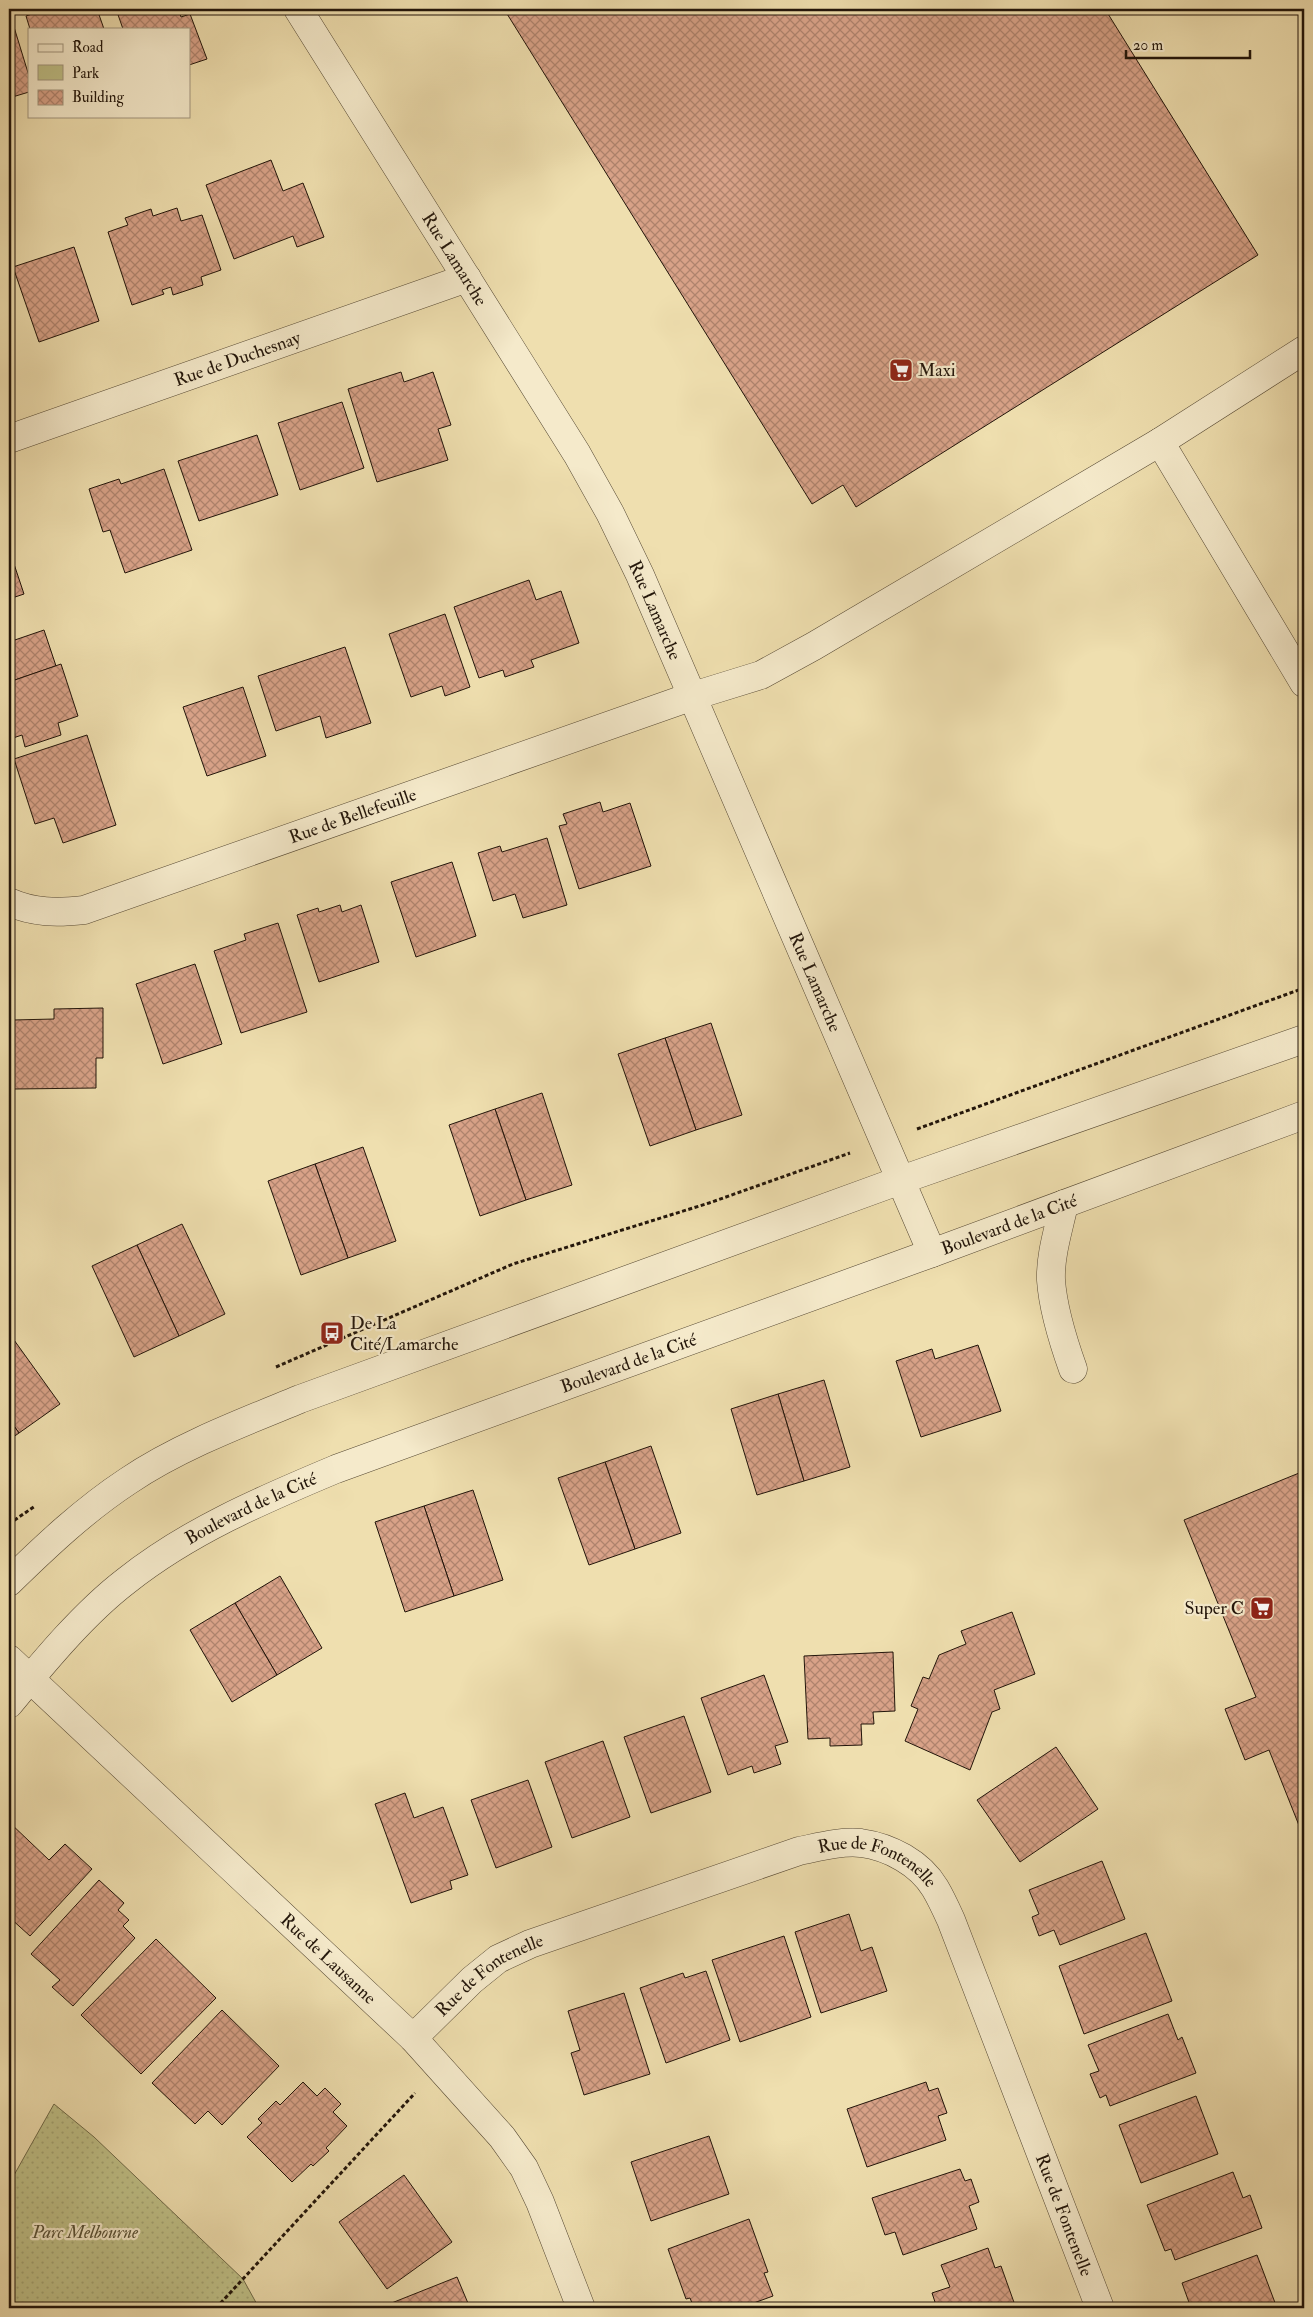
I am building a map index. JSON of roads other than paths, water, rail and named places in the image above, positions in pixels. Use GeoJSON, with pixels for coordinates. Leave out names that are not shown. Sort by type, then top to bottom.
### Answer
{"type":"FeatureCollection","features":[{"type":"Feature","properties":{"kind":"street","name":"Rue Lamarche"},"geometry":{"type":"LineString","coordinates":[[298,9],[577,454],[610,513],[693,696],[932,1253]]}},
{"type":"Feature","properties":{"kind":"street","name":"Rue de Duchesnay"},"geometry":{"type":"LineString","coordinates":[[9,439],[466,278]]}},
{"type":"Feature","properties":{"kind":"street","name":"Rue de Bellefeuille"},"geometry":{"type":"LineString","coordinates":[[9,902],[25,909],[54,913],[84,910],[693,696],[761,675],[814,646],[1160,442],[1304,350]]}},
{"type":"Feature","properties":{"kind":"street"},"geometry":{"type":"LineString","coordinates":[[1160,442],[1304,683]]}},
{"type":"Feature","properties":{"kind":"street"},"geometry":{"type":"LineString","coordinates":[[9,1582],[90,1508],[128,1481],[148,1468],[248,1420],[300,1399],[901,1180],[1304,1039]]}},
{"type":"Feature","properties":{"kind":"street","name":"Boulevard de la Cité"},"geometry":{"type":"LineString","coordinates":[[9,1704],[83,1621],[124,1582],[168,1550],[274,1494],[336,1469],[932,1253],[1304,1115]]}},
{"type":"Feature","properties":{"kind":"street"},"geometry":{"type":"LineString","coordinates":[[1064,1204],[1056,1240],[1051,1279],[1061,1334],[1073,1369]]}},
{"type":"Feature","properties":{"kind":"street","name":"Rue de Lausanne"},"geometry":{"type":"LineString","coordinates":[[9,1659],[413,2038],[502,2137],[524,2168],[561,2252],[581,2308]]}},
{"type":"Feature","properties":{"kind":"street","name":"Rue de Fontenelle"},"geometry":{"type":"LineString","coordinates":[[413,2038],[472,1980],[498,1959],[530,1944],[799,1851],[832,1844],[861,1843],[889,1851],[914,1863],[934,1887],[951,1920],[1100,2308]]}},
{"type":"Feature","properties":{"kind":"place","name":"Maxi"},"geometry":{"type":"Point","coordinates":[901,370]}},
{"type":"Feature","properties":{"kind":"place","name":"De La Cité/Lamarche"},"geometry":{"type":"Point","coordinates":[332,1333]}},
{"type":"Feature","properties":{"kind":"place","name":"Super C"},"geometry":{"type":"Point","coordinates":[1262,1608]}},
{"type":"Feature","properties":{"kind":"park label","name":"Parc Melbourne"},"geometry":{"type":"Point","coordinates":[85,2232]}}]}
